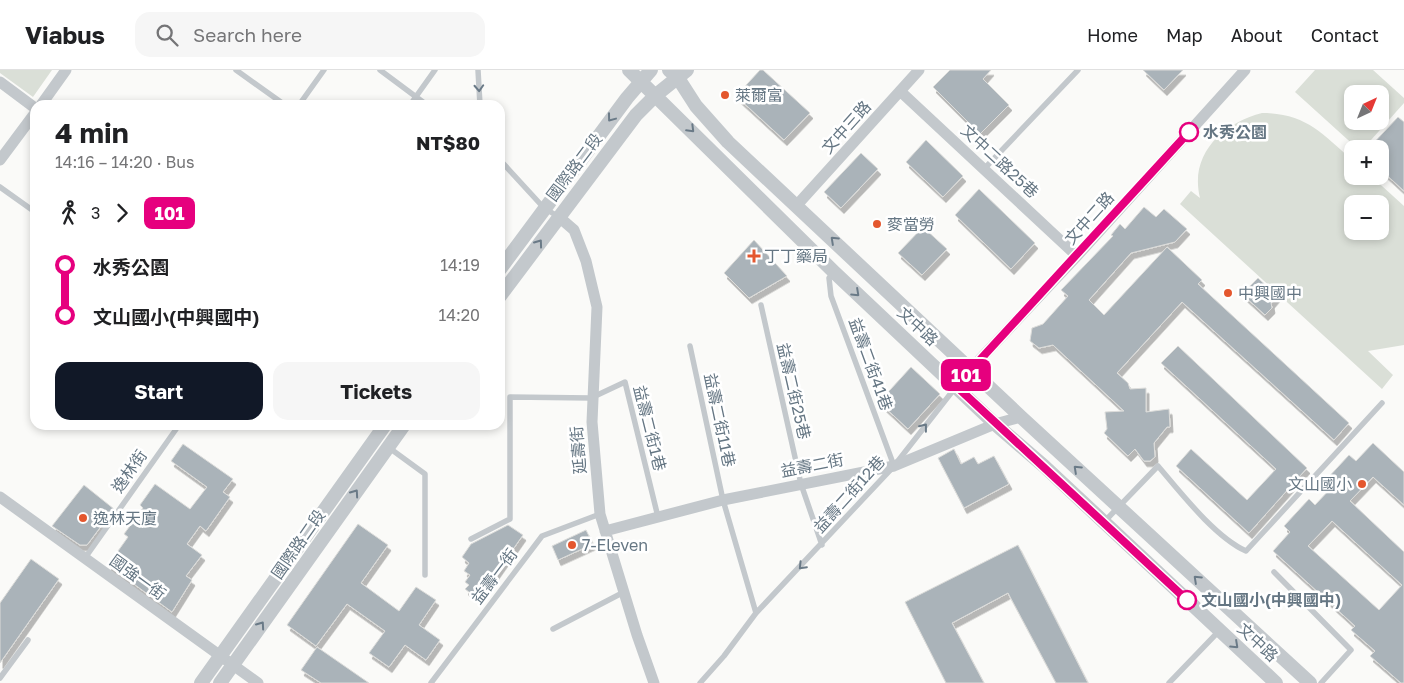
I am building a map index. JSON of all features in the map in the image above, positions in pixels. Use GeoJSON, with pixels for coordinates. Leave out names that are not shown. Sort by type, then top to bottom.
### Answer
{"type":"FeatureCollection","features":[{"type":"Feature","properties":{"kind":"street"},"geometry":{"type":"LineString","coordinates":[[44,100],[66,70]]}},
{"type":"Feature","properties":{"kind":"street","name":"文中路"},"geometry":{"type":"LineString","coordinates":[[629,70],[646,75],[656,95],[834,272],[995,424],[1044,466],[1276,683]]}},
{"type":"Feature","properties":{"kind":"street","name":"文中三路"},"geometry":{"type":"LineString","coordinates":[[797,206],[919,70]]}},
{"type":"Feature","properties":{"kind":"street","name":"文中二路"},"geometry":{"type":"LineString","coordinates":[[956,386],[1077,256],[1243,71]]}},
{"type":"Feature","properties":{"kind":"street","name":"文中路"},"geometry":{"type":"LineString","coordinates":[[678,73],[696,106],[728,142],[1021,417],[1310,683]]}},
{"type":"Feature","properties":{"kind":"street","name":"國際路二段"},"geometry":{"type":"LineString","coordinates":[[505,289],[631,122],[678,73]]}},
{"type":"Feature","properties":{"kind":"street","name":"國際路二段"},"geometry":{"type":"LineString","coordinates":[[505,257],[646,75]]}},
{"type":"Feature","properties":{"kind":"street"},"geometry":{"type":"LineString","coordinates":[[0,82],[30,104]]}},
{"type":"Feature","properties":{"kind":"street","name":"文中二路25巷"},"geometry":{"type":"LineString","coordinates":[[900,91],[1077,256]]}},
{"type":"Feature","properties":{"kind":"street"},"geometry":{"type":"LineString","coordinates":[[0,160],[30,120]]}},
{"type":"Feature","properties":{"kind":"street","name":"延壽街"},"geometry":{"type":"LineString","coordinates":[[559,217],[574,230],[586,261],[597,307],[596,346],[591,398],[594,463],[600,514],[654,683]]}},
{"type":"Feature","properties":{"kind":"street","name":"益壽二街"},"geometry":{"type":"LineString","coordinates":[[605,532],[723,500],[894,466],[995,424],[1021,417]]}},
{"type":"Feature","properties":{"kind":"street","name":"國際路二段"},"geometry":{"type":"LineString","coordinates":[[201,683],[381,430]]}},
{"type":"Feature","properties":{"kind":"street","name":"國際路二段"},"geometry":{"type":"LineString","coordinates":[[220,683],[400,430]]}},
{"type":"Feature","properties":{"kind":"street","name":"國強一街"},"geometry":{"type":"LineString","coordinates":[[2,503],[85,558],[258,683]]}},
{"type":"Feature","properties":{"kind":"lane"},"geometry":{"type":"LineString","coordinates":[[236,70],[277,100]]}},
{"type":"Feature","properties":{"kind":"lane"},"geometry":{"type":"LineString","coordinates":[[303,100],[324,70]]}},
{"type":"Feature","properties":{"kind":"lane"},"geometry":{"type":"LineString","coordinates":[[380,70],[420,100]]}},
{"type":"Feature","properties":{"kind":"lane"},"geometry":{"type":"LineString","coordinates":[[414,100],[435,70]]}},
{"type":"Feature","properties":{"kind":"lane"},"geometry":{"type":"LineString","coordinates":[[478,70],[480,100]]}},
{"type":"Feature","properties":{"kind":"lane"},"geometry":{"type":"LineString","coordinates":[[984,169],[1078,70]]}},
{"type":"Feature","properties":{"kind":"lane"},"geometry":{"type":"LineString","coordinates":[[505,165],[544,208],[559,217]]}},
{"type":"Feature","properties":{"kind":"lane"},"geometry":{"type":"LineString","coordinates":[[0,187],[30,208]]}},
{"type":"Feature","properties":{"kind":"lane"},"geometry":{"type":"LineString","coordinates":[[505,262],[521,268]]}},
{"type":"Feature","properties":{"kind":"lane","name":"益壽二街41巷"},"geometry":{"type":"LineString","coordinates":[[834,272],[829,278],[831,296],[894,466]]}},
{"type":"Feature","properties":{"kind":"lane","name":"益壽二街25巷"},"geometry":{"type":"LineString","coordinates":[[761,305],[801,484],[822,545]]}},
{"type":"Feature","properties":{"kind":"lane","name":"益壽二街11巷"},"geometry":{"type":"LineString","coordinates":[[690,346],[723,500]]}},
{"type":"Feature","properties":{"kind":"lane","name":"益壽二街1巷"},"geometry":{"type":"LineString","coordinates":[[591,398],[625,382],[658,517]]}},
{"type":"Feature","properties":{"kind":"lane","name":"益壽二街12巷"},"geometry":{"type":"LineString","coordinates":[[700,683],[724,656],[756,613],[822,545],[894,466],[956,386]]}},
{"type":"Feature","properties":{"kind":"lane"},"geometry":{"type":"LineString","coordinates":[[470,539],[510,519],[510,397],[591,398]]}},
{"type":"Feature","properties":{"kind":"lane"},"geometry":{"type":"LineString","coordinates":[[1103,523],[1158,466],[1187,500],[1234,546],[1246,551],[1382,403]]}},
{"type":"Feature","properties":{"kind":"lane","name":"逸林街"},"geometry":{"type":"LineString","coordinates":[[85,558],[175,430]]}},
{"type":"Feature","properties":{"kind":"lane"},"geometry":{"type":"LineString","coordinates":[[388,447],[424,474],[425,574]]}},
{"type":"Feature","properties":{"kind":"lane"},"geometry":{"type":"LineString","coordinates":[[723,500],[756,613]]}},
{"type":"Feature","properties":{"kind":"lane","name":"益壽一街"},"geometry":{"type":"LineString","coordinates":[[431,683],[542,536],[600,514]]}},
{"type":"Feature","properties":{"kind":"lane"},"geometry":{"type":"LineString","coordinates":[[1274,572],[1352,650],[1321,683]]}},
{"type":"Feature","properties":{"kind":"lane"},"geometry":{"type":"LineString","coordinates":[[553,630],[624,592]]}},
{"type":"Feature","properties":{"kind":"lane"},"geometry":{"type":"LineString","coordinates":[[1169,683],[1220,630]]}},
{"type":"Feature","properties":{"kind":"lane"},"geometry":{"type":"LineString","coordinates":[[0,678],[28,640]]}},
{"type":"Feature","properties":{"kind":"shaded area"},"geometry":{"type":"Polygon","coordinates":[[[0,70],[52,70],[33,97],[0,73],[0,70]]]}},
{"type":"Feature","properties":{"kind":"shaded area"},"geometry":{"type":"Polygon","coordinates":[[[1315,70],[1373,70],[1404,98],[1404,103],[1389,120],[1389,85],[1344,85],[1344,130],[1380,130],[1371,140],[1348,140],[1295,92],[1315,70]]]}},
{"type":"Feature","properties":{"kind":"shaded area"},"geometry":{"type":"Polygon","coordinates":[[[1262,113],[1290,117],[1312,126],[1344,153],[1344,185],[1381,185],[1404,206],[1404,345],[1368,351],[1393,375],[1382,389],[1180,204],[1191,191],[1200,198],[1198,182],[1204,154],[1222,133],[1234,124],[1262,113]]]}},
{"type":"Feature","properties":{"kind":"building"},"geometry":{"type":"Polygon","coordinates":[[[760,70],[763,70],[810,113],[784,140],[736,96],[760,70]]]}},
{"type":"Feature","properties":{"kind":"building"},"geometry":{"type":"Polygon","coordinates":[[[950,70],[991,70],[983,79],[1009,105],[980,134],[933,87],[950,70]]]}},
{"type":"Feature","properties":{"kind":"building"},"geometry":{"type":"Polygon","coordinates":[[[1143,70],[1183,70],[1164,90],[1143,70]]]}},
{"type":"Feature","properties":{"kind":"building"},"geometry":{"type":"Polygon","coordinates":[[[1398,117],[1404,122],[1404,191],[1389,177],[1389,140],[1376,140],[1386,130],[1389,130],[1389,127],[1398,117]]]}},
{"type":"Feature","properties":{"kind":"building"},"geometry":{"type":"Polygon","coordinates":[[[926,140],[963,176],[943,197],[906,162],[926,140]]]}},
{"type":"Feature","properties":{"kind":"building"},"geometry":{"type":"Polygon","coordinates":[[[861,153],[878,169],[841,208],[824,192],[861,153]]]}},
{"type":"Feature","properties":{"kind":"building"},"geometry":{"type":"Polygon","coordinates":[[[979,189],[1035,243],[1011,269],[955,215],[979,189]]]}},
{"type":"Feature","properties":{"kind":"building"},"geometry":{"type":"Polygon","coordinates":[[[1144,207],[1156,217],[1164,209],[1187,229],[1175,242],[1131,253],[1089,300],[1104,315],[1167,247],[1202,280],[1198,284],[1349,423],[1334,440],[1182,302],[1117,373],[1128,383],[1130,389],[1146,388],[1146,412],[1169,409],[1170,427],[1167,427],[1154,443],[1155,457],[1150,461],[1144,461],[1135,449],[1128,456],[1104,433],[1107,429],[1105,412],[1124,411],[1053,345],[1039,348],[1030,341],[1032,328],[1043,324],[1068,296],[1061,290],[1113,236],[1111,235],[1120,224],[1125,229],[1144,207]]]}},
{"type":"Feature","properties":{"kind":"building"},"geometry":{"type":"Polygon","coordinates":[[[923,227],[947,249],[922,275],[898,253],[923,227]]]}},
{"type":"Feature","properties":{"kind":"building","name":"丁丁藥局"},"geometry":{"type":"Polygon","coordinates":[[[754,240],[787,276],[749,298],[724,273],[754,240]]]}},
{"type":"Feature","properties":{"kind":"building"},"geometry":{"type":"Polygon","coordinates":[[[1258,278],[1277,296],[1271,303],[1272,308],[1265,315],[1242,294],[1258,278]]]}},
{"type":"Feature","properties":{"kind":"building"},"geometry":{"type":"Polygon","coordinates":[[[1178,346],[1307,468],[1249,533],[1176,466],[1191,449],[1247,500],[1276,469],[1161,363],[1178,346]]]}},
{"type":"Feature","properties":{"kind":"building"},"geometry":{"type":"Polygon","coordinates":[[[911,367],[940,394],[908,429],[879,402],[911,367]]]}},
{"type":"Feature","properties":{"kind":"building"},"geometry":{"type":"Polygon","coordinates":[[[1373,443],[1404,472],[1404,505],[1373,477],[1350,501],[1404,552],[1404,683],[1401,683],[1370,656],[1375,651],[1351,630],[1355,626],[1273,551],[1290,532],[1284,526],[1309,499],[1315,505],[1331,488],[1324,482],[1349,455],[1356,461],[1373,443]],[[1332,521],[1308,546],[1379,610],[1402,585],[1332,521]]]}},
{"type":"Feature","properties":{"kind":"building"},"geometry":{"type":"Polygon","coordinates":[[[183,444],[233,479],[223,492],[230,497],[206,531],[200,526],[187,544],[202,555],[186,576],[192,580],[172,612],[108,565],[128,537],[124,534],[143,508],[140,505],[155,484],[190,509],[207,487],[171,461],[183,444]]]}},
{"type":"Feature","properties":{"kind":"building"},"geometry":{"type":"Polygon","coordinates":[[[954,449],[961,464],[974,457],[978,464],[994,456],[1009,484],[964,508],[938,458],[954,449]]]}},
{"type":"Feature","properties":{"kind":"building","name":"逸林天廈"},"geometry":{"type":"Polygon","coordinates":[[[84,485],[114,509],[87,545],[80,545],[52,526],[84,485]]]}},
{"type":"Feature","properties":{"kind":"building"},"geometry":{"type":"Polygon","coordinates":[[[358,524],[388,545],[361,583],[399,611],[416,587],[436,600],[419,625],[440,640],[426,660],[405,645],[389,667],[369,653],[385,631],[347,604],[316,646],[287,625],[358,524]]]}},
{"type":"Feature","properties":{"kind":"building"},"geometry":{"type":"Polygon","coordinates":[[[508,525],[523,535],[478,599],[465,589],[469,585],[465,582],[470,575],[464,571],[469,563],[462,557],[471,544],[508,525]]]}},
{"type":"Feature","properties":{"kind":"building","name":"7-Eleven"},"geometry":{"type":"Polygon","coordinates":[[[586,530],[593,544],[558,560],[552,546],[586,530]]]}},
{"type":"Feature","properties":{"kind":"building"},"geometry":{"type":"Polygon","coordinates":[[[1018,545],[1088,683],[1056,683],[1008,593],[952,623],[984,683],[946,683],[905,602],[1018,545]]]}},
{"type":"Feature","properties":{"kind":"building"},"geometry":{"type":"Polygon","coordinates":[[[31,559],[59,579],[0,663],[0,603],[31,559]]]}},
{"type":"Feature","properties":{"kind":"building"},"geometry":{"type":"Polygon","coordinates":[[[317,647],[369,683],[321,683],[301,670],[317,647]]]}},
{"type":"Feature","properties":{"kind":"bus line","name":"101"},"geometry":{"type":"LineString","coordinates":[[1187,600],[956,386],[1189,132]]}},
{"type":"Feature","properties":{"kind":"place","name":"萊爾富"},"geometry":{"type":"Point","coordinates":[725,95]}},
{"type":"Feature","properties":{"kind":"place","name":"水秀公園"},"geometry":{"type":"Point","coordinates":[1189,132]}},
{"type":"Feature","properties":{"kind":"place","name":"麥當勞"},"geometry":{"type":"Point","coordinates":[877,224]}},
{"type":"Feature","properties":{"kind":"place","name":"丁丁藥局"},"geometry":{"type":"Point","coordinates":[754,256]}},
{"type":"Feature","properties":{"kind":"place","name":"中興國中"},"geometry":{"type":"Point","coordinates":[1228,293]}},
{"type":"Feature","properties":{"kind":"place","name":"文山國小"},"geometry":{"type":"Point","coordinates":[1362,484]}},
{"type":"Feature","properties":{"kind":"place","name":"逸林天廈"},"geometry":{"type":"Point","coordinates":[83,518]}},
{"type":"Feature","properties":{"kind":"place","name":"7-Eleven"},"geometry":{"type":"Point","coordinates":[572,545]}},
{"type":"Feature","properties":{"kind":"place","name":"文山國小(中興國中)"},"geometry":{"type":"Point","coordinates":[1187,600]}}]}
